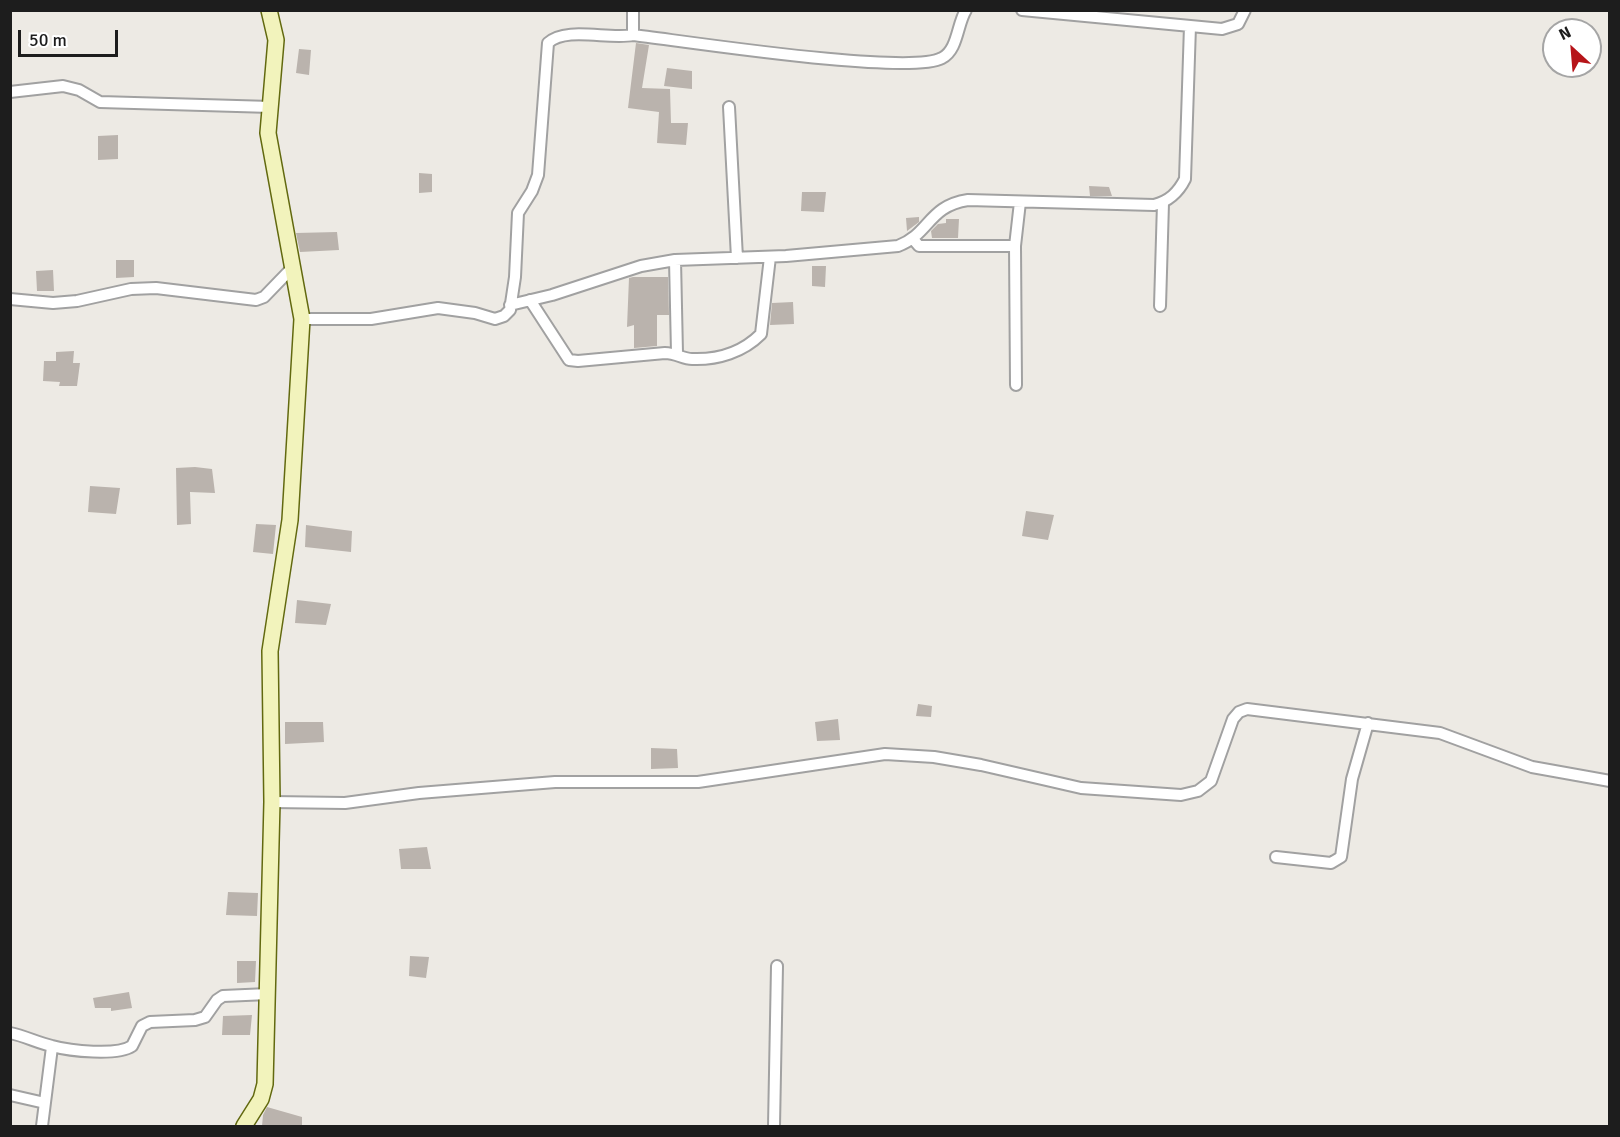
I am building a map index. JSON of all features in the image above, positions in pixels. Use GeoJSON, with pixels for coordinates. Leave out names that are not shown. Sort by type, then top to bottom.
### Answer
{"type":"FeatureCollection","features":[{"type":"Feature","properties":{"kind":"street"},"geometry":{"type":"LineString","coordinates":[[244,1126],[261,1099],[265,1084],[272,802],[270,651],[290,520],[302,319],[268,133],[276,40],[269,10]]}},
{"type":"Feature","properties":{"kind":"street"},"geometry":{"type":"LineString","coordinates":[[633,10],[633,35]]}},
{"type":"Feature","properties":{"kind":"street"},"geometry":{"type":"LineString","coordinates":[[302,319],[371,319],[438,308],[500,319],[510,310],[515,277],[516,220],[538,175],[548,43],[562,34],[614,37],[633,35],[876,63],[920,64],[944,57],[951,50],[966,10]]}},
{"type":"Feature","properties":{"kind":"street"},"geometry":{"type":"LineString","coordinates":[[1022,10],[1222,29],[1234,27],[1242,20],[1245,10]]}},
{"type":"Feature","properties":{"kind":"street"},"geometry":{"type":"LineString","coordinates":[[510,305],[641,266],[675,260],[770,257],[898,246],[913,239],[933,214],[954,202],[1155,205],[1163,203],[1178,192],[1185,179],[1190,26]]}},
{"type":"Feature","properties":{"kind":"street"},"geometry":{"type":"LineString","coordinates":[[10,92],[63,86],[79,90],[100,102],[270,107]]}},
{"type":"Feature","properties":{"kind":"street"},"geometry":{"type":"LineString","coordinates":[[729,107],[737,258]]}},
{"type":"Feature","properties":{"kind":"street"},"geometry":{"type":"LineString","coordinates":[[1016,385],[1015,246],[1020,202]]}},
{"type":"Feature","properties":{"kind":"street"},"geometry":{"type":"LineString","coordinates":[[1160,306],[1163,203]]}},
{"type":"Feature","properties":{"kind":"street"},"geometry":{"type":"LineString","coordinates":[[913,239],[919,246],[1015,246]]}},
{"type":"Feature","properties":{"kind":"street"},"geometry":{"type":"LineString","coordinates":[[530,300],[569,360],[677,353],[691,359],[728,355],[753,342],[761,334],[770,257]]}},
{"type":"Feature","properties":{"kind":"street"},"geometry":{"type":"LineString","coordinates":[[675,260],[677,353]]}},
{"type":"Feature","properties":{"kind":"street"},"geometry":{"type":"LineString","coordinates":[[10,299],[61,303],[111,292],[156,288],[256,300],[264,297],[293,267]]}},
{"type":"Feature","properties":{"kind":"street"},"geometry":{"type":"LineString","coordinates":[[272,802],[345,803],[431,792],[555,782],[698,782],[885,754],[934,757],[981,765],[1081,788],[1181,795],[1198,791],[1211,781],[1233,719],[1242,710],[1440,733],[1532,767],[1610,781]]}},
{"type":"Feature","properties":{"kind":"street"},"geometry":{"type":"LineString","coordinates":[[1276,857],[1331,863],[1341,857],[1352,779],[1368,723]]}},
{"type":"Feature","properties":{"kind":"street"},"geometry":{"type":"LineString","coordinates":[[774,1126],[777,966]]}},
{"type":"Feature","properties":{"kind":"street"},"geometry":{"type":"LineString","coordinates":[[10,1033],[32,1038],[52,1047],[118,1052],[132,1046],[142,1026],[150,1022],[195,1020],[205,1017],[216,1000],[223,996],[268,994]]}},
{"type":"Feature","properties":{"kind":"street"},"geometry":{"type":"LineString","coordinates":[[42,1126],[52,1047]]}},
{"type":"Feature","properties":{"kind":"street"},"geometry":{"type":"LineString","coordinates":[[10,1095],[45,1103]]}},
{"type":"Feature","properties":{"kind":"building"},"geometry":{"type":"Polygon","coordinates":[[[636,43],[649,45],[642,88],[670,89],[671,123],[688,123],[686,145],[657,143],[659,112],[628,108],[636,43]]]}},
{"type":"Feature","properties":{"kind":"building"},"geometry":{"type":"Polygon","coordinates":[[[299,49],[311,50],[309,75],[296,73],[299,49]]]}},
{"type":"Feature","properties":{"kind":"building"},"geometry":{"type":"Polygon","coordinates":[[[667,68],[692,71],[692,89],[664,86],[667,68]]]}},
{"type":"Feature","properties":{"kind":"building"},"geometry":{"type":"Polygon","coordinates":[[[118,135],[118,159],[98,160],[98,136],[118,135]]]}},
{"type":"Feature","properties":{"kind":"building"},"geometry":{"type":"Polygon","coordinates":[[[419,173],[432,174],[432,192],[419,193],[419,173]]]}},
{"type":"Feature","properties":{"kind":"building"},"geometry":{"type":"Polygon","coordinates":[[[1089,186],[1109,187],[1112,196],[1090,196],[1089,186]]]}},
{"type":"Feature","properties":{"kind":"building"},"geometry":{"type":"Polygon","coordinates":[[[802,192],[826,192],[824,212],[801,211],[802,192]]]}},
{"type":"Feature","properties":{"kind":"building"},"geometry":{"type":"Polygon","coordinates":[[[919,217],[919,222],[907,231],[906,218],[919,217]]]}},
{"type":"Feature","properties":{"kind":"building"},"geometry":{"type":"Polygon","coordinates":[[[946,219],[959,219],[958,238],[932,238],[931,231],[938,224],[946,223],[946,219]]]}},
{"type":"Feature","properties":{"kind":"building"},"geometry":{"type":"Polygon","coordinates":[[[337,232],[339,250],[300,252],[296,233],[337,232]]]}},
{"type":"Feature","properties":{"kind":"building"},"geometry":{"type":"Polygon","coordinates":[[[116,260],[134,260],[134,277],[116,278],[116,260]]]}},
{"type":"Feature","properties":{"kind":"building"},"geometry":{"type":"Polygon","coordinates":[[[812,266],[826,266],[825,287],[812,286],[812,266]]]}},
{"type":"Feature","properties":{"kind":"building"},"geometry":{"type":"Polygon","coordinates":[[[53,270],[54,291],[37,291],[36,271],[53,270]]]}},
{"type":"Feature","properties":{"kind":"building"},"geometry":{"type":"Polygon","coordinates":[[[668,277],[669,315],[657,315],[657,346],[634,348],[634,325],[627,327],[629,278],[668,277]]]}},
{"type":"Feature","properties":{"kind":"building"},"geometry":{"type":"Polygon","coordinates":[[[793,302],[794,324],[770,325],[772,303],[793,302]]]}},
{"type":"Feature","properties":{"kind":"building"},"geometry":{"type":"Polygon","coordinates":[[[74,351],[73,363],[80,363],[77,386],[59,386],[60,382],[43,381],[44,361],[56,361],[56,352],[74,351]]]}},
{"type":"Feature","properties":{"kind":"building"},"geometry":{"type":"Polygon","coordinates":[[[176,468],[212,469],[215,493],[190,492],[191,524],[177,525],[176,468]]]}},
{"type":"Feature","properties":{"kind":"building"},"geometry":{"type":"Polygon","coordinates":[[[90,486],[120,488],[116,514],[88,512],[90,486]]]}},
{"type":"Feature","properties":{"kind":"building"},"geometry":{"type":"Polygon","coordinates":[[[1026,511],[1054,515],[1048,540],[1022,536],[1026,511]]]}},
{"type":"Feature","properties":{"kind":"building"},"geometry":{"type":"Polygon","coordinates":[[[256,524],[276,525],[273,554],[253,552],[256,524]]]}},
{"type":"Feature","properties":{"kind":"building"},"geometry":{"type":"Polygon","coordinates":[[[306,525],[352,531],[351,552],[305,547],[306,525]]]}},
{"type":"Feature","properties":{"kind":"building"},"geometry":{"type":"Polygon","coordinates":[[[297,600],[331,604],[326,625],[295,623],[297,600]]]}},
{"type":"Feature","properties":{"kind":"building"},"geometry":{"type":"Polygon","coordinates":[[[918,704],[932,706],[931,717],[916,716],[918,704]]]}},
{"type":"Feature","properties":{"kind":"building"},"geometry":{"type":"Polygon","coordinates":[[[838,719],[840,740],[817,741],[815,722],[838,719]]]}},
{"type":"Feature","properties":{"kind":"building"},"geometry":{"type":"Polygon","coordinates":[[[285,722],[323,722],[324,742],[285,744],[285,722]]]}},
{"type":"Feature","properties":{"kind":"building"},"geometry":{"type":"Polygon","coordinates":[[[651,748],[677,749],[678,768],[651,769],[651,748]]]}},
{"type":"Feature","properties":{"kind":"building"},"geometry":{"type":"Polygon","coordinates":[[[427,847],[431,869],[401,869],[399,849],[427,847]]]}},
{"type":"Feature","properties":{"kind":"building"},"geometry":{"type":"Polygon","coordinates":[[[228,892],[258,893],[257,916],[226,915],[228,892]]]}},
{"type":"Feature","properties":{"kind":"building"},"geometry":{"type":"Polygon","coordinates":[[[410,956],[429,957],[426,978],[409,976],[410,956]]]}},
{"type":"Feature","properties":{"kind":"building"},"geometry":{"type":"Polygon","coordinates":[[[237,961],[256,961],[255,982],[237,983],[237,961]]]}},
{"type":"Feature","properties":{"kind":"building"},"geometry":{"type":"Polygon","coordinates":[[[129,992],[132,1008],[111,1011],[111,1008],[95,1008],[93,998],[129,992]]]}},
{"type":"Feature","properties":{"kind":"building"},"geometry":{"type":"Polygon","coordinates":[[[252,1015],[250,1035],[222,1035],[223,1016],[252,1015]]]}},
{"type":"Feature","properties":{"kind":"building"},"geometry":{"type":"Polygon","coordinates":[[[267,1107],[302,1117],[302,1126],[262,1126],[263,1115],[267,1107]]]}}]}
